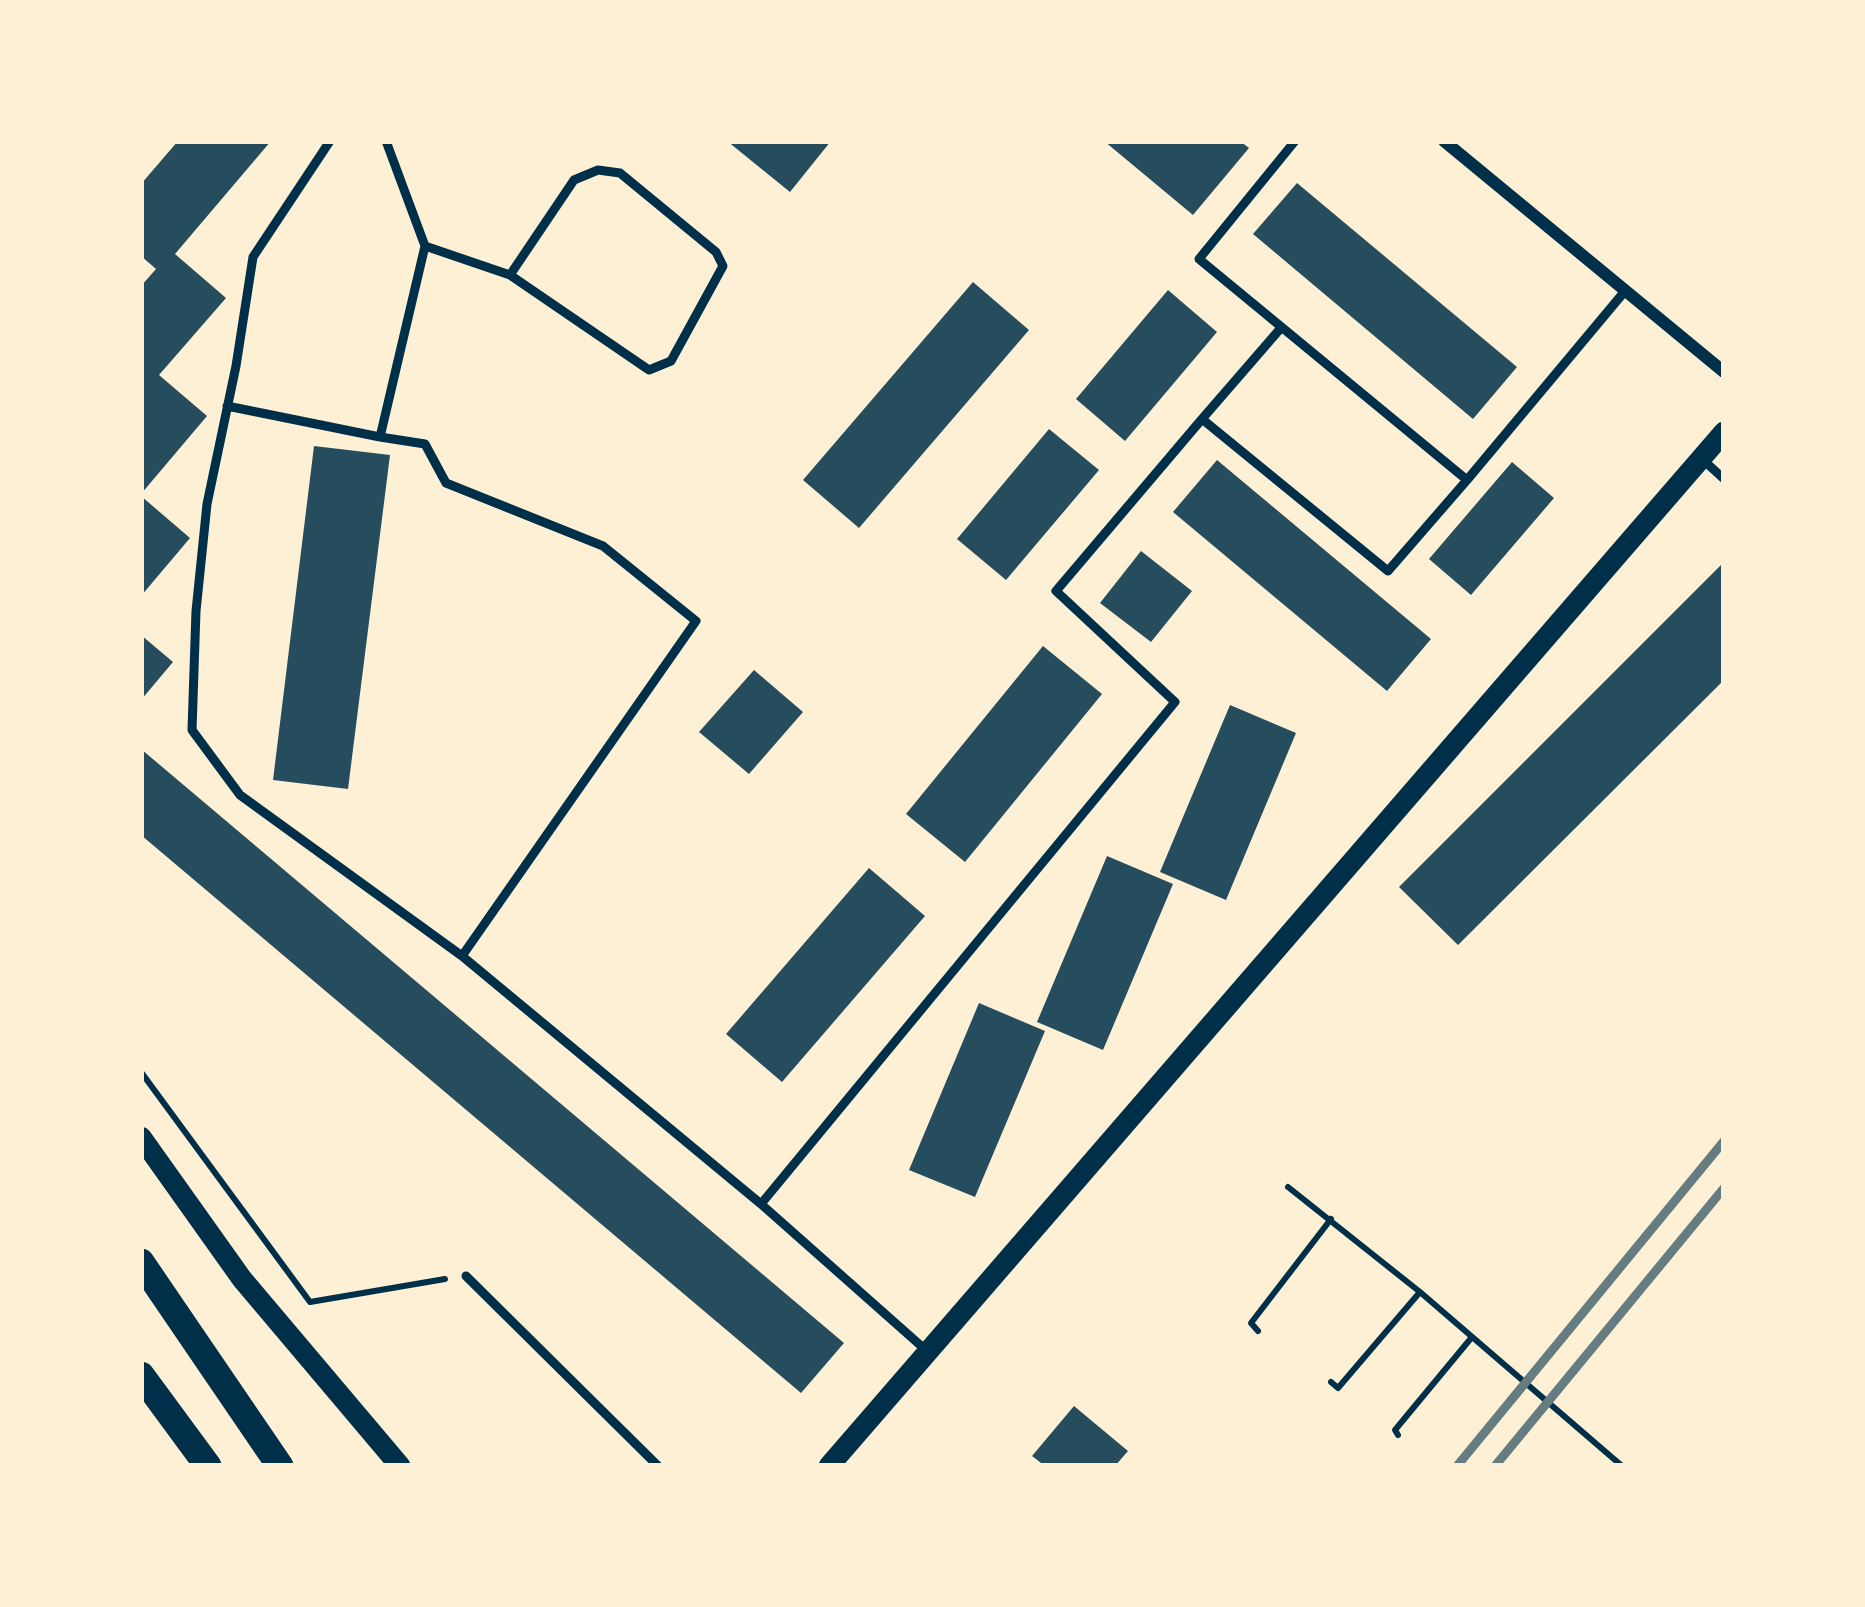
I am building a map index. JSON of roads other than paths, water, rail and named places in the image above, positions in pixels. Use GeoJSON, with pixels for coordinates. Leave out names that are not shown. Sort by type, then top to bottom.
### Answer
{"type":"FeatureCollection","features":[{"type":"Feature","properties":{"kind":"main road"},"geometry":{"type":"LineString","coordinates":[[141,1262],[280,1466]]}},
{"type":"Feature","properties":{"kind":"main road"},"geometry":{"type":"LineString","coordinates":[[141,1376],[208,1466]]}},
{"type":"Feature","properties":{"kind":"street"},"geometry":{"type":"LineString","coordinates":[[1444,141],[1724,372]]}},
{"type":"Feature","properties":{"kind":"street"},"geometry":{"type":"LineString","coordinates":[[830,1466],[1724,432]]}},
{"type":"Feature","properties":{"kind":"street"},"geometry":{"type":"LineString","coordinates":[[141,1137],[242,1279],[400,1466]]}},
{"type":"Feature","properties":{"kind":"lane"},"geometry":{"type":"LineString","coordinates":[[330,141],[253,257],[206,504],[191,730],[240,795],[462,956],[761,1204],[930,1354]]}},
{"type":"Feature","properties":{"kind":"lane"},"geometry":{"type":"LineString","coordinates":[[380,436],[425,246],[386,141]]}},
{"type":"Feature","properties":{"kind":"lane"},"geometry":{"type":"LineString","coordinates":[[1295,141],[1199,259],[1467,480]]}},
{"type":"Feature","properties":{"kind":"lane"},"geometry":{"type":"LineString","coordinates":[[425,246],[510,274],[649,370],[670,361],[723,266],[716,252],[620,173],[598,170],[574,180],[510,274]]}},
{"type":"Feature","properties":{"kind":"lane"},"geometry":{"type":"LineString","coordinates":[[1202,419],[1388,571],[1625,291]]}},
{"type":"Feature","properties":{"kind":"lane"},"geometry":{"type":"LineString","coordinates":[[761,1204],[1175,702],[1056,591],[1280,328]]}},
{"type":"Feature","properties":{"kind":"lane"},"geometry":{"type":"LineString","coordinates":[[227,406],[425,444],[446,483],[603,546],[696,621],[462,956]]}},
{"type":"Feature","properties":{"kind":"lane"},"geometry":{"type":"LineString","coordinates":[[1701,458],[1724,479]]}},
{"type":"Feature","properties":{"kind":"lane"},"geometry":{"type":"LineString","coordinates":[[466,1276],[658,1466]]}},
{"type":"Feature","properties":{"kind":"railway"},"geometry":{"type":"LineString","coordinates":[[1457,1466],[1724,1141]]}},
{"type":"Feature","properties":{"kind":"railway"},"geometry":{"type":"LineString","coordinates":[[1495,1466],[1724,1188]]}}]}
